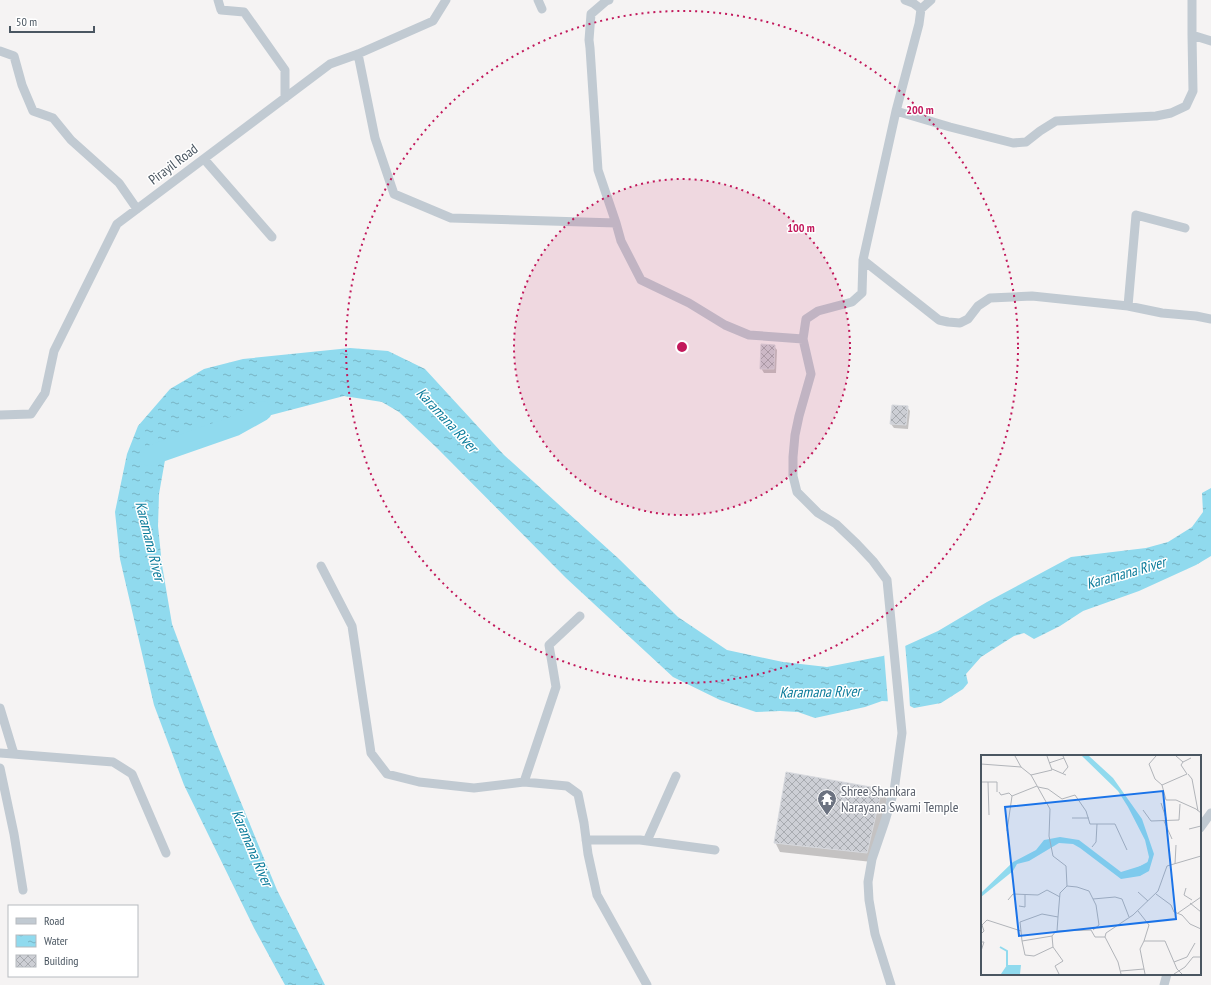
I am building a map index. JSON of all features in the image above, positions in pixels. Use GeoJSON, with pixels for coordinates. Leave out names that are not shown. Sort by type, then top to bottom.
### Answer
{"type":"FeatureCollection","features":[{"type":"Feature","properties":{"kind":"street"},"geometry":{"type":"LineString","coordinates":[[218,0],[221,10],[244,12],[285,70],[285,98]]}},
{"type":"Feature","properties":{"kind":"street","name":"Pirayil Road"},"geometry":{"type":"LineString","coordinates":[[0,415],[31,414],[45,393],[54,351],[117,224],[330,64],[358,54],[433,21],[446,0]]}},
{"type":"Feature","properties":{"kind":"street"},"geometry":{"type":"LineString","coordinates":[[609,0],[591,14],[589,40],[598,170],[621,241],[641,280],[689,303],[726,325],[749,335],[803,339]]}},
{"type":"Feature","properties":{"kind":"street"},"geometry":{"type":"LineString","coordinates":[[905,0],[913,2],[921,9]]}},
{"type":"Feature","properties":{"kind":"street"},"geometry":{"type":"LineString","coordinates":[[891,985],[875,934],[869,900],[868,882],[872,859],[894,791],[902,733],[887,580],[873,561],[857,544],[836,524],[818,513],[797,492],[793,476],[793,457],[795,435],[799,416],[811,374],[803,339],[806,319],[818,311],[852,302],[862,293],[863,260],[896,111],[919,24],[921,9],[931,0]]}},
{"type":"Feature","properties":{"kind":"street"},"geometry":{"type":"LineString","coordinates":[[896,111],[1013,143],[1026,142],[1056,121],[1156,116],[1171,113],[1186,106],[1193,91],[1192,0]]}},
{"type":"Feature","properties":{"kind":"street"},"geometry":{"type":"LineString","coordinates":[[1192,35],[1211,41]]}},
{"type":"Feature","properties":{"kind":"street"},"geometry":{"type":"LineString","coordinates":[[0,51],[14,56],[22,85],[33,111],[53,118],[71,140],[119,183],[137,209]]}},
{"type":"Feature","properties":{"kind":"street"},"geometry":{"type":"LineString","coordinates":[[358,54],[375,138],[394,194],[451,218],[616,223]]}},
{"type":"Feature","properties":{"kind":"street"},"geometry":{"type":"LineString","coordinates":[[204,159],[272,237]]}},
{"type":"Feature","properties":{"kind":"street"},"geometry":{"type":"LineString","coordinates":[[1128,306],[1136,215],[1185,228]]}},
{"type":"Feature","properties":{"kind":"street"},"geometry":{"type":"LineString","coordinates":[[863,260],[940,320],[948,322],[960,323],[968,319],[978,306],[990,298],[1032,296],[1128,306],[1162,314],[1211,319]]}},
{"type":"Feature","properties":{"kind":"street"},"geometry":{"type":"LineString","coordinates":[[321,566],[352,626],[371,753],[387,774],[419,782],[474,788],[524,782],[567,786],[578,794],[588,854],[597,894],[647,985]]}},
{"type":"Feature","properties":{"kind":"street"},"geometry":{"type":"LineString","coordinates":[[524,782],[556,687],[548,646],[580,616]]}},
{"type":"Feature","properties":{"kind":"street"},"geometry":{"type":"LineString","coordinates":[[0,708],[14,754]]}},
{"type":"Feature","properties":{"kind":"street"},"geometry":{"type":"LineString","coordinates":[[0,753],[113,762],[132,774],[166,853]]}},
{"type":"Feature","properties":{"kind":"street"},"geometry":{"type":"LineString","coordinates":[[0,768],[14,834],[23,890]]}},
{"type":"Feature","properties":{"kind":"street"},"geometry":{"type":"LineString","coordinates":[[647,841],[676,776]]}},
{"type":"Feature","properties":{"kind":"street"},"geometry":{"type":"LineString","coordinates":[[1201,827],[1211,813]]}},
{"type":"Feature","properties":{"kind":"street"},"geometry":{"type":"LineString","coordinates":[[586,840],[647,841],[715,850]]}},
{"type":"Feature","properties":{"kind":"street"},"geometry":{"type":"LineString","coordinates":[[1164,985],[1167,975]]}},
{"type":"Feature","properties":{"kind":"water"},"geometry":{"type":"Polygon","coordinates":[[[350,348],[388,351],[425,369],[504,455],[619,559],[678,617],[727,650],[783,662],[827,667],[883,656],[938,631],[987,602],[1071,557],[1146,548],[1168,542],[1192,527],[1203,512],[1202,493],[1211,488],[1211,556],[1196,565],[1139,591],[1083,611],[1060,626],[1034,639],[1024,633],[1014,636],[981,657],[966,674],[968,683],[963,689],[941,703],[914,708],[902,702],[882,701],[865,707],[815,718],[798,712],[756,712],[720,700],[673,677],[566,578],[437,448],[399,412],[382,402],[344,396],[180,439],[165,460],[159,494],[158,526],[162,565],[172,624],[214,737],[277,890],[325,985],[285,985],[254,928],[184,785],[154,705],[120,559],[115,512],[127,454],[138,426],[170,389],[204,369],[243,359],[350,348]]]}},
{"type":"Feature","properties":{"kind":"pier"},"geometry":{"type":"Polygon","coordinates":[[[905,643],[910,708],[901,704],[888,703],[884,653],[905,643]]]}},
{"type":"Feature","properties":{"kind":"building"},"geometry":{"type":"Polygon","coordinates":[[[761,344],[775,345],[774,369],[760,369],[761,344]]]}},
{"type":"Feature","properties":{"kind":"building"},"geometry":{"type":"Polygon","coordinates":[[[892,405],[908,406],[906,425],[890,424],[892,405]]]}},
{"type":"Feature","properties":{"kind":"building","name":"Shree Shankara Narayana Swami Temple"},"geometry":{"type":"Polygon","coordinates":[[[786,772],[882,789],[867,853],[774,843],[786,772]]]}},
{"type":"Feature","properties":{"kind":"waterway","name":"Karamana River"},"geometry":{"type":"LineString","coordinates":[[149,456],[235,426],[262,411]]}},
{"type":"Feature","properties":{"kind":"place","name":"Shree Shankara Narayana Swami Temple"},"geometry":{"type":"Point","coordinates":[827,816]}}]}
